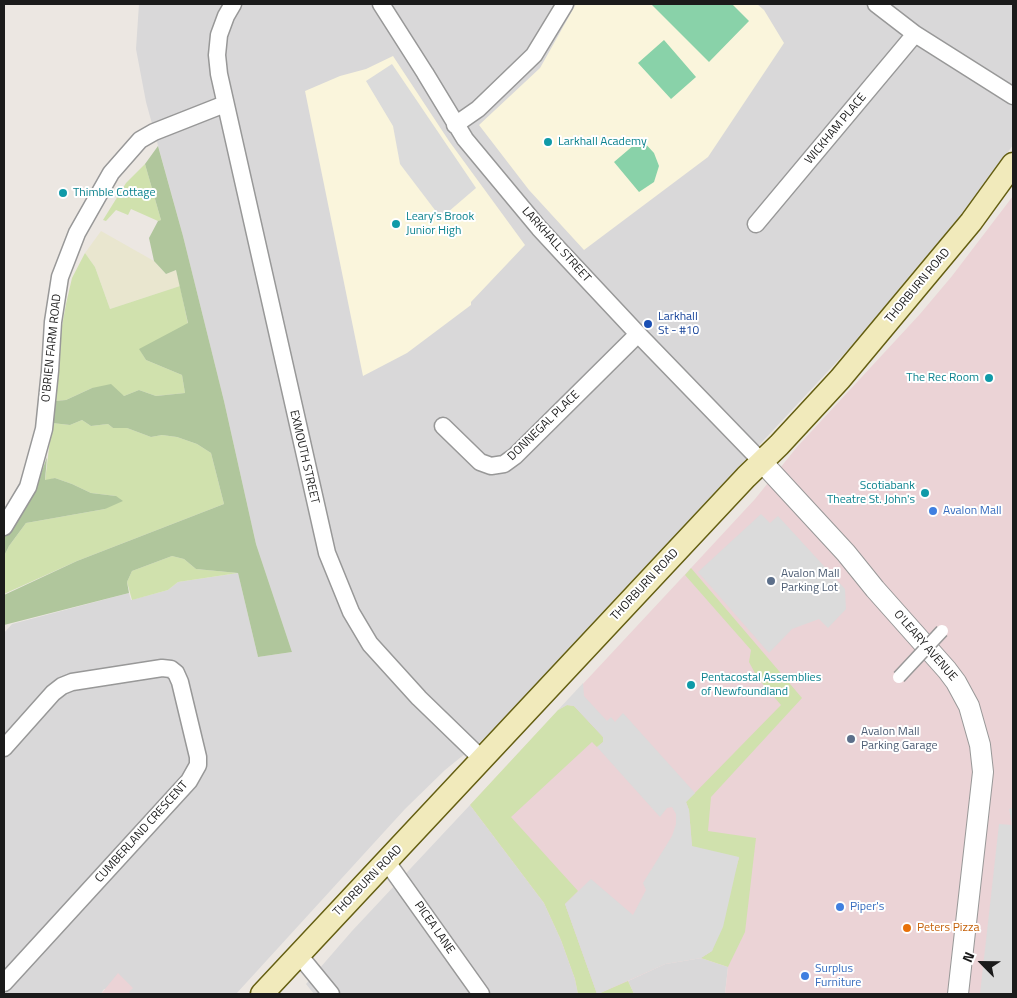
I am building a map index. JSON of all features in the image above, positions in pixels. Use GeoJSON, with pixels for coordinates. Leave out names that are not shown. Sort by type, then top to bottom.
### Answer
{"type":"FeatureCollection","features":[{"type":"Feature","properties":{"kind":"main road","name":"THORBURN ROAD"},"geometry":{"type":"LineString","coordinates":[[262,994],[840,379],[971,222],[1013,164]]}},
{"type":"Feature","properties":{"kind":"street","name":"EXMOUTH STREET"},"geometry":{"type":"LineString","coordinates":[[233,4],[222,25],[218,46],[218,65],[225,104],[327,553],[350,612],[370,644],[419,698],[482,759]]}},
{"type":"Feature","properties":{"kind":"street","name":"LARKHALL STREET"},"geometry":{"type":"LineString","coordinates":[[381,4],[425,72],[464,139],[539,228],[762,462]]}},
{"type":"Feature","properties":{"kind":"street"},"geometry":{"type":"LineString","coordinates":[[455,125],[478,110],[534,56],[565,4]]}},
{"type":"Feature","properties":{"kind":"street"},"geometry":{"type":"LineString","coordinates":[[876,4],[915,34],[1013,96]]}},
{"type":"Feature","properties":{"kind":"street","name":"WICKHAM PLACE"},"geometry":{"type":"LineString","coordinates":[[756,224],[915,34]]}},
{"type":"Feature","properties":{"kind":"street","name":"O'BRIEN FARM ROAD"},"geometry":{"type":"LineString","coordinates":[[4,527],[28,487],[44,429],[53,322],[60,277],[77,234],[112,173],[140,140],[154,132],[225,104]]}},
{"type":"Feature","properties":{"kind":"street","name":"DONNEGAL PLACE"},"geometry":{"type":"LineString","coordinates":[[443,426],[480,462],[491,466],[504,464],[515,456],[638,334]]}},
{"type":"Feature","properties":{"kind":"street","name":"O'LEARY AVENUE"},"geometry":{"type":"LineString","coordinates":[[762,462],[846,553],[875,589],[947,670],[969,706],[980,745],[983,772],[958,994]]}},
{"type":"Feature","properties":{"kind":"street"},"geometry":{"type":"LineString","coordinates":[[899,677],[942,630]]}},
{"type":"Feature","properties":{"kind":"street","name":"CUMBERLAND CRESCENT"},"geometry":{"type":"LineString","coordinates":[[4,748],[53,693],[62,686],[72,682],[162,668],[171,669],[176,673],[180,682],[198,757],[198,765],[189,781],[4,983]]}},
{"type":"Feature","properties":{"kind":"street","name":"PICEA LANE"},"geometry":{"type":"LineString","coordinates":[[387,862],[481,994]]}},
{"type":"Feature","properties":{"kind":"street"},"geometry":{"type":"LineString","coordinates":[[299,956],[331,994]]}},
{"type":"Feature","properties":{"kind":"shaded area"},"geometry":{"type":"Polygon","coordinates":[[[139,4],[1013,4],[1013,145],[959,219],[858,339],[492,732],[445,770],[405,809],[236,994],[130,994],[104,989],[101,994],[4,994],[4,633],[12,624],[129,593],[131,600],[168,590],[178,582],[238,573],[258,657],[292,652],[256,544],[224,401],[183,236],[146,102],[136,49],[139,4]]]}},
{"type":"Feature","properties":{"kind":"shaded area"},"geometry":{"type":"Polygon","coordinates":[[[576,4],[757,4],[764,10],[784,43],[708,157],[584,250],[529,190],[479,125],[540,68],[576,4]]]}},
{"type":"Feature","properties":{"kind":"shaded area"},"geometry":{"type":"Polygon","coordinates":[[[393,56],[449,141],[525,245],[471,302],[471,305],[407,353],[363,376],[305,91],[340,76],[366,69],[393,56]]]}},
{"type":"Feature","properties":{"kind":"shaded area"},"geometry":{"type":"Polygon","coordinates":[[[392,64],[476,188],[441,218],[400,164],[393,126],[366,81],[392,64]]]}},
{"type":"Feature","properties":{"kind":"shaded area"},"geometry":{"type":"Polygon","coordinates":[[[1013,196],[1013,994],[725,994],[728,967],[701,958],[665,964],[628,981],[634,994],[578,994],[575,979],[561,940],[544,903],[470,805],[755,499],[797,447],[920,314],[952,276],[1013,196]]]}},
{"type":"Feature","properties":{"kind":"shaded area"},"geometry":{"type":"Polygon","coordinates":[[[101,231],[154,261],[166,274],[176,270],[180,286],[110,309],[95,267],[85,253],[101,231]]]}},
{"type":"Feature","properties":{"kind":"shaded area","name":"Avalon Mall Parking Lot"},"geometry":{"type":"Polygon","coordinates":[[[761,514],[770,523],[778,516],[845,589],[846,609],[828,628],[819,619],[792,629],[769,653],[698,572],[761,514]]]}},
{"type":"Feature","properties":{"kind":"shaded area"},"geometry":{"type":"Polygon","coordinates":[[[583,683],[584,696],[607,721],[611,717],[615,722],[623,713],[695,793],[686,802],[689,810],[692,846],[739,857],[723,927],[712,951],[701,958],[665,964],[598,994],[565,904],[591,879],[633,915],[646,890],[643,883],[672,836],[676,824],[676,814],[672,807],[667,808],[660,817],[597,747],[603,742],[603,737],[574,706],[567,705],[558,710],[583,683]]]}},
{"type":"Feature","properties":{"kind":"shaded area"},"geometry":{"type":"Polygon","coordinates":[[[470,805],[544,903],[561,940],[575,979],[578,994],[314,994],[306,984],[352,931],[470,805]]]}},
{"type":"Feature","properties":{"kind":"shaded area"},"geometry":{"type":"Polygon","coordinates":[[[1013,808],[1013,994],[980,994],[999,824],[1012,825],[1009,809],[1013,808]]]}},
{"type":"Feature","properties":{"kind":"shaded area"},"geometry":{"type":"Polygon","coordinates":[[[701,958],[728,967],[725,994],[634,994],[628,981],[665,964],[701,958]]]}},
{"type":"Feature","properties":{"kind":"shaded area"},"geometry":{"type":"Polygon","coordinates":[[[118,973],[133,988],[129,992],[130,994],[101,994],[118,973]]]}},
{"type":"Feature","properties":{"kind":"green space"},"geometry":{"type":"Polygon","coordinates":[[[651,4],[732,4],[749,21],[709,62],[651,4]]]}},
{"type":"Feature","properties":{"kind":"green space"},"geometry":{"type":"Polygon","coordinates":[[[664,40],[696,77],[671,99],[638,63],[664,40]]]}},
{"type":"Feature","properties":{"kind":"green space"},"geometry":{"type":"Polygon","coordinates":[[[641,139],[654,153],[659,166],[654,182],[639,192],[614,162],[641,139]]]}},
{"type":"Feature","properties":{"kind":"green space"},"geometry":{"type":"Polygon","coordinates":[[[158,146],[183,236],[224,401],[256,544],[292,652],[258,657],[238,573],[196,569],[184,559],[172,556],[132,571],[127,582],[129,593],[4,625],[4,595],[77,561],[224,504],[211,453],[197,444],[177,437],[162,435],[151,437],[127,428],[113,428],[108,424],[91,426],[82,420],[70,425],[52,423],[55,401],[66,400],[92,388],[111,384],[124,396],[139,390],[156,396],[185,393],[182,375],[146,360],[139,349],[188,323],[176,270],[166,274],[154,261],[149,238],[158,221],[161,220],[145,164],[158,146]]]}},
{"type":"Feature","properties":{"kind":"green space"},"geometry":{"type":"Polygon","coordinates":[[[145,164],[161,220],[158,221],[131,209],[128,215],[116,210],[106,221],[103,220],[126,183],[145,164]]]}},
{"type":"Feature","properties":{"kind":"green space"},"geometry":{"type":"Polygon","coordinates":[[[85,253],[95,267],[110,309],[180,286],[188,324],[140,350],[146,360],[182,375],[185,393],[156,396],[139,390],[124,396],[92,388],[66,400],[55,401],[60,337],[66,304],[72,278],[85,253]]]}},
{"type":"Feature","properties":{"kind":"green space"},"geometry":{"type":"Polygon","coordinates":[[[82,420],[91,426],[108,424],[113,428],[127,428],[151,437],[162,435],[177,437],[197,444],[211,453],[224,504],[77,561],[4,594],[4,556],[26,523],[105,509],[116,496],[91,493],[55,478],[45,481],[52,423],[70,425],[82,420]]]}},
{"type":"Feature","properties":{"kind":"green space"},"geometry":{"type":"Polygon","coordinates":[[[47,457],[45,480],[55,478],[91,493],[116,496],[123,501],[105,509],[26,523],[4,556],[4,536],[37,485],[47,457]]]}},
{"type":"Feature","properties":{"kind":"green space"},"geometry":{"type":"Polygon","coordinates":[[[172,556],[184,559],[196,569],[238,573],[178,582],[168,590],[132,600],[127,582],[132,571],[172,556]]]}},
{"type":"Feature","properties":{"kind":"green space"},"geometry":{"type":"Polygon","coordinates":[[[691,568],[802,698],[711,797],[708,831],[756,838],[745,932],[728,967],[701,958],[712,951],[739,858],[692,847],[689,810],[686,802],[781,705],[757,677],[749,662],[751,650],[685,575],[691,568]]]}},
{"type":"Feature","properties":{"kind":"green space"},"geometry":{"type":"Polygon","coordinates":[[[567,705],[574,706],[603,737],[603,742],[597,747],[592,742],[511,817],[578,891],[565,904],[597,994],[578,994],[575,979],[561,940],[544,903],[470,805],[558,710],[567,705]]]}},
{"type":"Feature","properties":{"kind":"green space"},"geometry":{"type":"Polygon","coordinates":[[[628,981],[634,994],[598,994],[628,981]]]}},
{"type":"Feature","properties":{"kind":"place","name":"Larkhall Academy"},"geometry":{"type":"Point","coordinates":[548,142]}},
{"type":"Feature","properties":{"kind":"place","name":"Thimble Cottage"},"geometry":{"type":"Point","coordinates":[63,193]}},
{"type":"Feature","properties":{"kind":"place","name":"Leary's Brook Junior High"},"geometry":{"type":"Point","coordinates":[396,224]}},
{"type":"Feature","properties":{"kind":"place","name":"Larkhall St - #10"},"geometry":{"type":"Point","coordinates":[648,324]}},
{"type":"Feature","properties":{"kind":"place","name":"The Rec Room"},"geometry":{"type":"Point","coordinates":[989,378]}},
{"type":"Feature","properties":{"kind":"place","name":"Scotiabank Theatre St. John's"},"geometry":{"type":"Point","coordinates":[925,493]}},
{"type":"Feature","properties":{"kind":"place","name":"Avalon Mall"},"geometry":{"type":"Point","coordinates":[933,511]}},
{"type":"Feature","properties":{"kind":"place","name":"Avalon Mall Parking Lot"},"geometry":{"type":"Point","coordinates":[771,581]}},
{"type":"Feature","properties":{"kind":"place","name":"Pentacostal Assemblies of Newfoundland"},"geometry":{"type":"Point","coordinates":[691,685]}},
{"type":"Feature","properties":{"kind":"place","name":"Avalon Mall Parking Garage"},"geometry":{"type":"Point","coordinates":[851,739]}},
{"type":"Feature","properties":{"kind":"place","name":"Piper's"},"geometry":{"type":"Point","coordinates":[840,907]}},
{"type":"Feature","properties":{"kind":"place","name":"Peters Pizza"},"geometry":{"type":"Point","coordinates":[907,928]}},
{"type":"Feature","properties":{"kind":"place","name":"Surplus Furniture"},"geometry":{"type":"Point","coordinates":[805,976]}}]}
